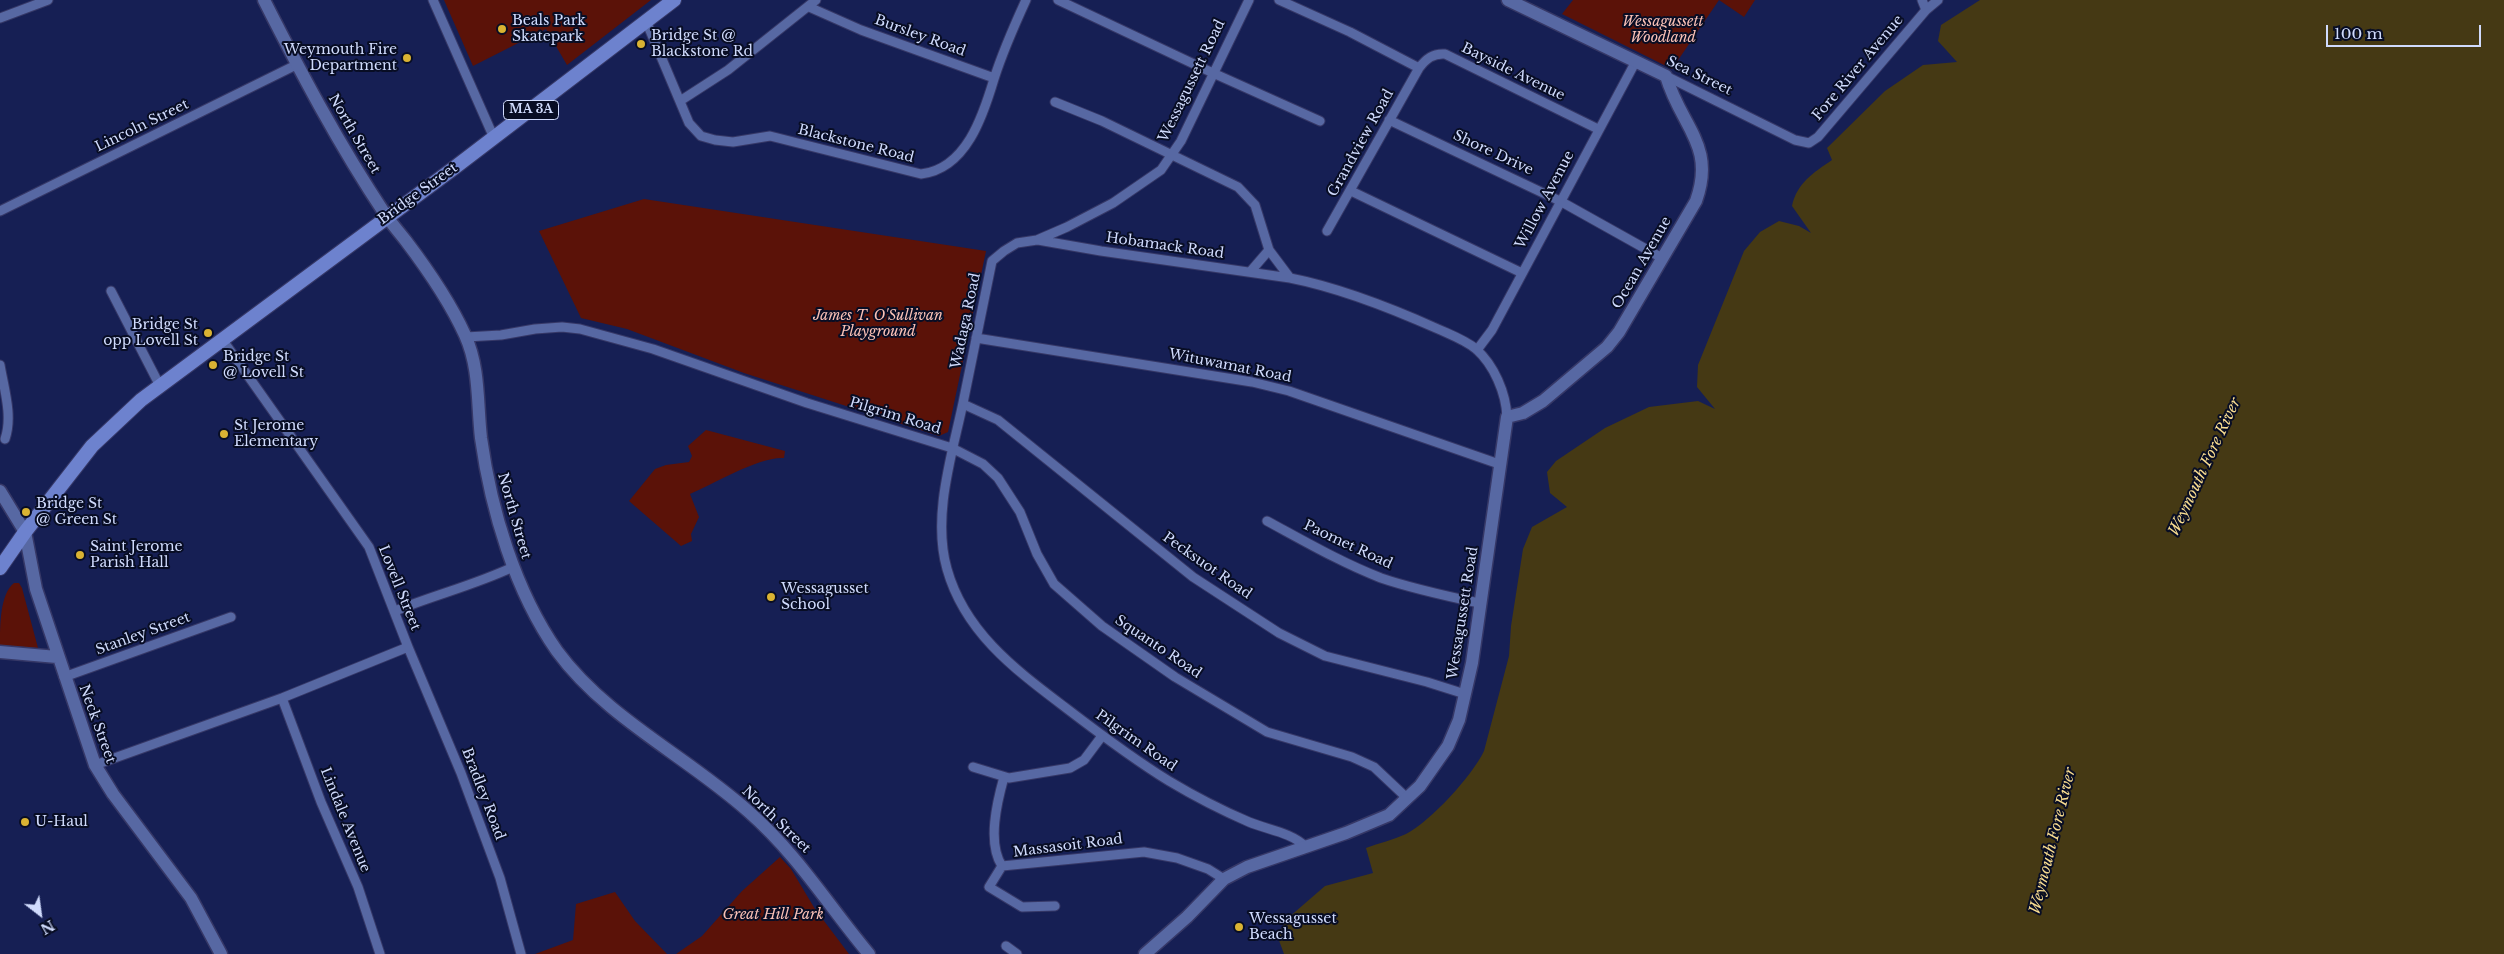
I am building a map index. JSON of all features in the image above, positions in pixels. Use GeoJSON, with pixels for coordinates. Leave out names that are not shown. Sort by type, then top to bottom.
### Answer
{"type":"FeatureCollection","features":[{"type":"Feature","properties":{"kind":"main road","name":"Bridge Street"},"geometry":{"type":"LineString","coordinates":[[0,568],[25,532],[92,446],[121,417],[222,339],[494,138],[674,0]]}},
{"type":"Feature","properties":{"kind":"street"},"geometry":{"type":"LineString","coordinates":[[0,18],[48,0]]}},
{"type":"Feature","properties":{"kind":"street","name":"North Street"},"geometry":{"type":"LineString","coordinates":[[264,0],[296,65],[387,217],[427,269],[466,337],[474,361],[486,477],[513,567],[536,615],[557,650],[584,681],[671,754],[712,781],[749,812],[808,873],[870,954]]}},
{"type":"Feature","properties":{"kind":"street"},"geometry":{"type":"LineString","coordinates":[[433,0],[494,138]]}},
{"type":"Feature","properties":{"kind":"street"},"geometry":{"type":"LineString","coordinates":[[680,101],[728,70],[816,0]]}},
{"type":"Feature","properties":{"kind":"street","name":"Blackstone Road"},"geometry":{"type":"LineString","coordinates":[[646,21],[690,123],[701,136],[733,142],[770,136],[921,174],[934,173],[946,166],[970,140],[988,104],[994,78],[1026,0]]}},
{"type":"Feature","properties":{"kind":"street"},"geometry":{"type":"LineString","coordinates":[[1058,0],[1320,121]]}},
{"type":"Feature","properties":{"kind":"street","name":"Wessagussett Road"},"geometry":{"type":"LineString","coordinates":[[1145,954],[1187,917],[1224,879],[1248,866],[1380,820],[1408,799],[1425,780],[1448,746],[1459,720],[1472,663],[1506,417],[1506,404],[1502,389],[1477,350],[1465,341],[1413,317],[1320,284],[1290,278],[1269,250],[1259,216],[1246,195],[1228,181],[1174,155],[1249,0]]}},
{"type":"Feature","properties":{"kind":"street"},"geometry":{"type":"LineString","coordinates":[[1279,0],[1350,32],[1419,68]]}},
{"type":"Feature","properties":{"kind":"street","name":"Sea Street"},"geometry":{"type":"LineString","coordinates":[[1508,0],[1796,140]]}},
{"type":"Feature","properties":{"kind":"street"},"geometry":{"type":"LineString","coordinates":[[1922,0],[1926,10]]}},
{"type":"Feature","properties":{"kind":"street","name":"Fore River Avenue"},"geometry":{"type":"LineString","coordinates":[[1796,140],[1809,143],[1818,137],[1926,10],[1938,0]]}},
{"type":"Feature","properties":{"kind":"street","name":"Bursley Road"},"geometry":{"type":"LineString","coordinates":[[809,7],[862,30],[994,78]]}},
{"type":"Feature","properties":{"kind":"street","name":"Bayside Avenue"},"geometry":{"type":"LineString","coordinates":[[1419,68],[1431,56],[1445,54],[1598,129]]}},
{"type":"Feature","properties":{"kind":"street","name":"Willow Avenue"},"geometry":{"type":"LineString","coordinates":[[1477,350],[1492,330],[1636,61]]}},
{"type":"Feature","properties":{"kind":"street","name":"Lincoln Street"},"geometry":{"type":"LineString","coordinates":[[0,211],[296,65]]}},
{"type":"Feature","properties":{"kind":"street","name":"Grandview Road"},"geometry":{"type":"LineString","coordinates":[[1328,231],[1419,68]]}},
{"type":"Feature","properties":{"kind":"street","name":"Ocean Avenue"},"geometry":{"type":"LineString","coordinates":[[1506,417],[1532,408],[1607,347],[1620,332],[1696,202],[1703,171],[1702,156],[1674,99],[1666,76]]}},
{"type":"Feature","properties":{"kind":"street"},"geometry":{"type":"LineString","coordinates":[[1056,102],[1174,155]]}},
{"type":"Feature","properties":{"kind":"street","name":"Shore Drive"},"geometry":{"type":"LineString","coordinates":[[1389,120],[1560,201],[1662,258]]}},
{"type":"Feature","properties":{"kind":"street","name":"Wadaga Road"},"geometry":{"type":"LineString","coordinates":[[952,448],[963,404],[992,261],[1017,243],[1037,240],[1067,227],[1138,188],[1161,170],[1174,155]]}},
{"type":"Feature","properties":{"kind":"street"},"geometry":{"type":"LineString","coordinates":[[1351,191],[1522,273]]}},
{"type":"Feature","properties":{"kind":"street","name":"Hobamack Road"},"geometry":{"type":"LineString","coordinates":[[1037,240],[1101,252],[1290,278]]}},
{"type":"Feature","properties":{"kind":"street"},"geometry":{"type":"LineString","coordinates":[[1250,272],[1269,250]]}},
{"type":"Feature","properties":{"kind":"street"},"geometry":{"type":"LineString","coordinates":[[110,291],[160,386]]}},
{"type":"Feature","properties":{"kind":"street","name":"Pilgrim Road"},"geometry":{"type":"LineString","coordinates":[[466,337],[501,335],[536,329],[580,329],[653,349],[815,406],[952,448],[943,509],[943,547],[947,568],[961,606],[974,626],[1010,665],[1128,756],[1192,794],[1251,823],[1289,835],[1306,846]]}},
{"type":"Feature","properties":{"kind":"street","name":"Wituwamat Road"},"geometry":{"type":"LineString","coordinates":[[976,338],[1252,382],[1288,391],[1499,464]]}},
{"type":"Feature","properties":{"kind":"street","name":"Lovell Street"},"geometry":{"type":"LineString","coordinates":[[94,764],[282,698],[408,647],[369,547],[222,339]]}},
{"type":"Feature","properties":{"kind":"street"},"geometry":{"type":"LineString","coordinates":[[0,365],[9,428],[6,439]]}},
{"type":"Feature","properties":{"kind":"street","name":"Pecksuot Road"},"geometry":{"type":"LineString","coordinates":[[963,404],[998,420],[1193,577],[1279,633],[1325,656],[1427,682],[1465,694]]}},
{"type":"Feature","properties":{"kind":"street","name":"Squanto Road"},"geometry":{"type":"LineString","coordinates":[[952,448],[982,464],[998,478],[1020,512],[1037,554],[1054,584],[1102,626],[1175,677],[1267,732],[1352,758],[1374,767],[1408,799]]}},
{"type":"Feature","properties":{"kind":"street"},"geometry":{"type":"LineString","coordinates":[[0,491],[25,532]]}},
{"type":"Feature","properties":{"kind":"street","name":"Paomet Road"},"geometry":{"type":"LineString","coordinates":[[1267,520],[1334,557],[1382,578],[1438,594],[1479,603]]}},
{"type":"Feature","properties":{"kind":"street","name":"Neck Street"},"geometry":{"type":"LineString","coordinates":[[25,532],[30,567],[57,657],[94,764],[113,794],[191,898],[221,954]]}},
{"type":"Feature","properties":{"kind":"street"},"geometry":{"type":"LineString","coordinates":[[395,611],[431,596],[463,588],[513,567]]}},
{"type":"Feature","properties":{"kind":"street","name":"Stanley Street"},"geometry":{"type":"LineString","coordinates":[[64,677],[231,617]]}},
{"type":"Feature","properties":{"kind":"street","name":"Bradley Road"},"geometry":{"type":"LineString","coordinates":[[408,647],[461,773],[500,878],[521,954]]}},
{"type":"Feature","properties":{"kind":"street"},"geometry":{"type":"LineString","coordinates":[[0,652],[57,657]]}},
{"type":"Feature","properties":{"kind":"street","name":"Lindale Avenue"},"geometry":{"type":"LineString","coordinates":[[282,698],[321,802],[358,887],[380,954]]}},
{"type":"Feature","properties":{"kind":"street"},"geometry":{"type":"LineString","coordinates":[[973,767],[1004,777],[1075,766],[1084,760],[1102,736]]}},
{"type":"Feature","properties":{"kind":"street","name":"Massasoit Road"},"geometry":{"type":"LineString","coordinates":[[1004,777],[995,818],[996,841],[1002,866],[1144,852],[1177,858],[1212,871],[1224,879]]}},
{"type":"Feature","properties":{"kind":"street"},"geometry":{"type":"LineString","coordinates":[[1002,866],[989,887],[1022,906],[1055,906]]}},
{"type":"Feature","properties":{"kind":"street"},"geometry":{"type":"LineString","coordinates":[[1006,946],[1017,954]]}},
{"type":"Feature","properties":{"kind":"green space"},"geometry":{"type":"Polygon","coordinates":[[[444,0],[651,0],[567,65],[546,29],[473,66],[444,0]]]}},
{"type":"Feature","properties":{"kind":"green space","name":"Wessagussett Woodland"},"geometry":{"type":"Polygon","coordinates":[[[1573,0],[1719,0],[1672,69],[1562,14],[1573,0]]]}},
{"type":"Feature","properties":{"kind":"green space"},"geometry":{"type":"Polygon","coordinates":[[[1719,0],[1755,0],[1744,17],[1719,0]]]}},
{"type":"Feature","properties":{"kind":"green space","name":"James T. O'Sullivan Playground"},"geometry":{"type":"Polygon","coordinates":[[[644,199],[986,251],[948,432],[939,436],[744,373],[627,329],[581,318],[539,231],[644,199]]]}},
{"type":"Feature","properties":{"kind":"green space"},"geometry":{"type":"Polygon","coordinates":[[[706,430],[785,451],[784,458],[762,461],[690,494],[699,517],[691,534],[692,541],[681,546],[629,501],[655,469],[666,465],[689,462],[692,456],[688,446],[706,430]]]}},
{"type":"Feature","properties":{"kind":"green space"},"geometry":{"type":"Polygon","coordinates":[[[14,583],[19,583],[22,588],[38,648],[0,645],[3,602],[9,588],[14,583]]]}},
{"type":"Feature","properties":{"kind":"green space","name":"Great Hill Park"},"geometry":{"type":"Polygon","coordinates":[[[780,857],[791,869],[815,909],[849,954],[676,954],[702,936],[742,891],[780,857]]]}},
{"type":"Feature","properties":{"kind":"green space"},"geometry":{"type":"Polygon","coordinates":[[[615,892],[635,921],[667,954],[535,954],[573,940],[576,904],[615,892]]]}},
{"type":"Feature","properties":{"kind":"water","name":"Weymouth Fore River"},"geometry":{"type":"Polygon","coordinates":[[[1980,0],[2504,0],[2504,954],[1284,954],[1277,935],[1288,918],[1325,886],[1373,873],[1366,848],[1406,834],[1427,819],[1461,785],[1484,751],[1509,656],[1511,626],[1523,549],[1532,527],[1567,507],[1550,493],[1547,472],[1556,461],[1605,428],[1649,407],[1698,401],[1715,409],[1697,387],[1698,365],[1744,251],[1760,232],[1779,221],[1799,226],[1811,233],[1792,206],[1794,198],[1807,179],[1832,160],[1827,148],[1885,91],[1923,65],[1957,62],[1938,41],[1941,25],[1980,0]]]}},
{"type":"Feature","properties":{"kind":"place","name":"Beals Park Skatepark"},"geometry":{"type":"Point","coordinates":[502,29]}},
{"type":"Feature","properties":{"kind":"place","name":"Bridge St @ Blackstone Rd"},"geometry":{"type":"Point","coordinates":[641,44]}},
{"type":"Feature","properties":{"kind":"place","name":"Weymouth Fire Department"},"geometry":{"type":"Point","coordinates":[407,58]}},
{"type":"Feature","properties":{"kind":"place","name":"Bridge St opp Lovell St"},"geometry":{"type":"Point","coordinates":[208,333]}},
{"type":"Feature","properties":{"kind":"place","name":"Bridge St @ Lovell St"},"geometry":{"type":"Point","coordinates":[213,365]}},
{"type":"Feature","properties":{"kind":"place","name":"St Jerome Elementary"},"geometry":{"type":"Point","coordinates":[224,434]}},
{"type":"Feature","properties":{"kind":"place","name":"Bridge St @ Green St"},"geometry":{"type":"Point","coordinates":[26,512]}},
{"type":"Feature","properties":{"kind":"place","name":"Saint Jerome Parish Hall"},"geometry":{"type":"Point","coordinates":[80,555]}},
{"type":"Feature","properties":{"kind":"place","name":"Wessagusset School"},"geometry":{"type":"Point","coordinates":[771,597]}},
{"type":"Feature","properties":{"kind":"place","name":"U-Haul"},"geometry":{"type":"Point","coordinates":[25,822]}},
{"type":"Feature","properties":{"kind":"place","name":"Wessagusset Beach"},"geometry":{"type":"Point","coordinates":[1239,927]}}]}
